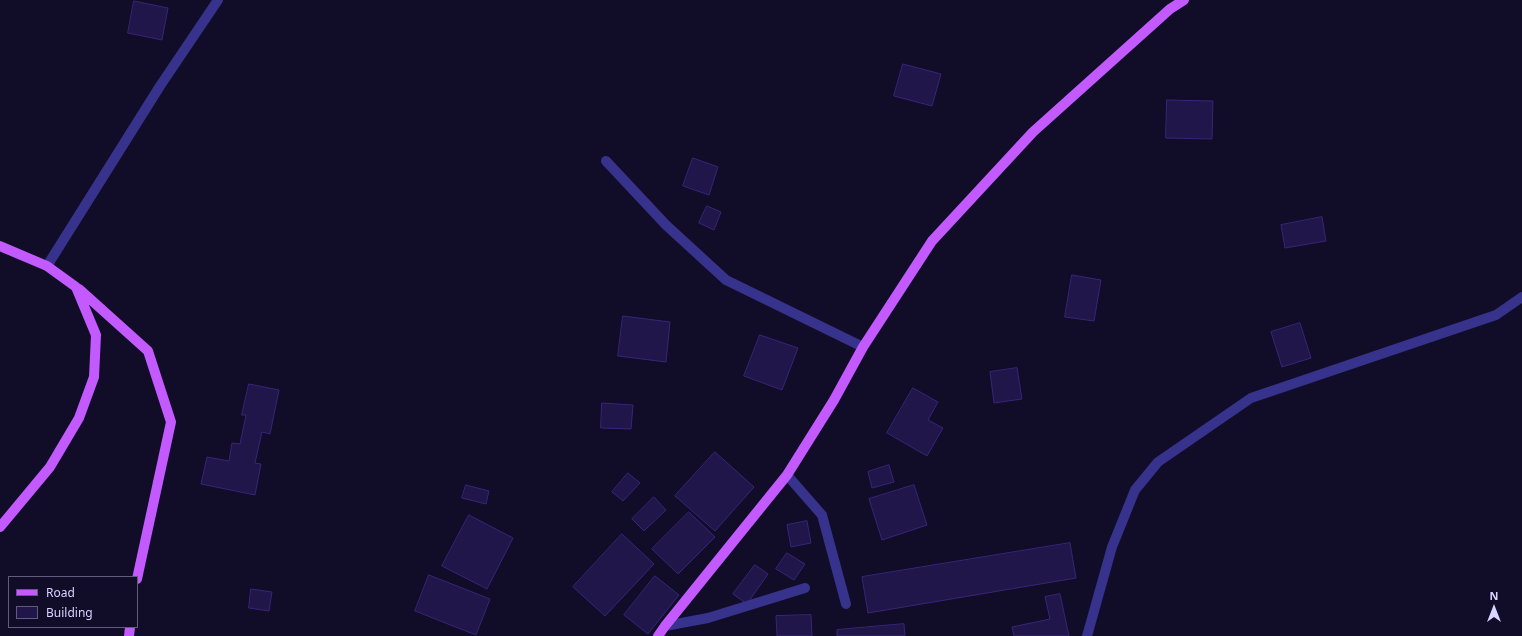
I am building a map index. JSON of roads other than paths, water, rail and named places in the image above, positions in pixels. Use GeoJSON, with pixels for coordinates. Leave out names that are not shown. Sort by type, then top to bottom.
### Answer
{"type":"FeatureCollection","features":[{"type":"Feature","properties":{"kind":"main road"},"geometry":{"type":"LineString","coordinates":[[658,636],[787,475],[834,400],[863,347],[932,241],[1033,132],[1170,9],[1184,0]]}},
{"type":"Feature","properties":{"kind":"main road"},"geometry":{"type":"LineString","coordinates":[[0,246],[47,266],[76,287],[148,352],[172,422],[138,576]]}},
{"type":"Feature","properties":{"kind":"main road"},"geometry":{"type":"LineString","coordinates":[[0,527],[50,467],[78,418],[94,377],[96,335],[76,287]]}},
{"type":"Feature","properties":{"kind":"street"},"geometry":{"type":"LineString","coordinates":[[47,266],[160,86],[218,0]]}},
{"type":"Feature","properties":{"kind":"street"},"geometry":{"type":"LineString","coordinates":[[606,161],[666,225],[726,280],[863,347]]}},
{"type":"Feature","properties":{"kind":"street"},"geometry":{"type":"LineString","coordinates":[[1087,636],[1112,546],[1120,525],[1135,490],[1158,462],[1251,398],[1496,315],[1522,297]]}},
{"type":"Feature","properties":{"kind":"street"},"geometry":{"type":"LineString","coordinates":[[787,475],[822,515],[846,604]]}},
{"type":"Feature","properties":{"kind":"street"},"geometry":{"type":"LineString","coordinates":[[665,626],[708,618],[804,588]]}}]}
